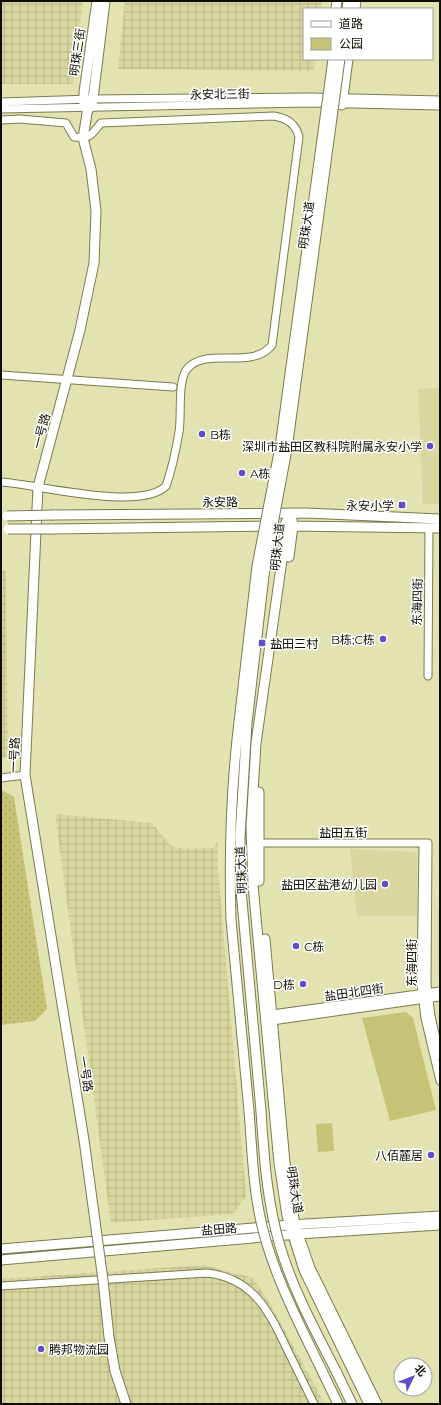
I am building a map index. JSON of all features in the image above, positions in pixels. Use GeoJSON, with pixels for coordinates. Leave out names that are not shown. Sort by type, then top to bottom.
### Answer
{"type":"FeatureCollection","features":[{"type":"Feature","properties":{"kind":"street","name":"明珠三街"},"geometry":{"type":"LineString","coordinates":[[88,104],[97,1]]}},
{"type":"Feature","properties":{"kind":"street","name":"明珠三街"},"geometry":{"type":"LineString","coordinates":[[88,104],[105,1]]}},
{"type":"Feature","properties":{"kind":"street"},"geometry":{"type":"LineString","coordinates":[[327,101],[329,60]]}},
{"type":"Feature","properties":{"kind":"street","name":"明珠大道"},"geometry":{"type":"LineString","coordinates":[[333,60],[280,447],[257,566],[243,723],[240,838],[241,890],[268,1193],[280,1246],[296,1290],[352,1404]]}},
{"type":"Feature","properties":{"kind":"street","name":"明珠大道"},"geometry":{"type":"LineString","coordinates":[[338,1404],[285,1293],[268,1249],[257,1201],[231,920],[230,891],[232,803],[265,567],[287,449],[340,60]]}},
{"type":"Feature","properties":{"kind":"street"},"geometry":{"type":"LineString","coordinates":[[342,102],[348,60]]}},
{"type":"Feature","properties":{"kind":"street","name":"永安北三街"},"geometry":{"type":"LineString","coordinates":[[342,102],[440,100]]}},
{"type":"Feature","properties":{"kind":"street","name":"永安北三街"},"geometry":{"type":"LineString","coordinates":[[1,102],[88,104],[327,101],[440,106]]}},
{"type":"Feature","properties":{"kind":"street","name":"永安北三街"},"geometry":{"type":"LineString","coordinates":[[1,109],[88,104]]}},
{"type":"Feature","properties":{"kind":"street","name":"一号路"},"geometry":{"type":"LineString","coordinates":[[88,104],[83,138],[90,169],[96,211],[94,263],[80,330],[38,487],[25,775],[84,1140],[103,1280],[109,1337],[115,1371],[126,1404]]}},
{"type":"Feature","properties":{"kind":"street"},"geometry":{"type":"LineString","coordinates":[[1,120],[20,119],[66,123],[74,137],[83,138],[90,137],[101,122],[274,116],[282,117],[293,124],[299,137],[272,345],[264,353],[255,356],[200,360],[187,368],[182,380],[180,431],[168,481],[161,490],[154,493],[124,496],[86,495],[1,482]]}},
{"type":"Feature","properties":{"kind":"street"},"geometry":{"type":"LineString","coordinates":[[1,375],[173,387]]}},
{"type":"Feature","properties":{"kind":"street","name":"明珠大道"},"geometry":{"type":"LineString","coordinates":[[291,513],[284,546],[256,743],[251,827],[253,885],[279,1163],[294,1230],[304,1270],[370,1404]]}},
{"type":"Feature","properties":{"kind":"street","name":"永安路"},"geometry":{"type":"LineString","coordinates":[[4,516],[291,513],[440,519]]}},
{"type":"Feature","properties":{"kind":"street","name":"明珠大道"},"geometry":{"type":"LineString","coordinates":[[288,526],[262,744],[258,801],[260,885],[286,1163],[294,1230],[313,1274],[377,1404]]}},
{"type":"Feature","properties":{"kind":"street","name":"永安路"},"geometry":{"type":"LineString","coordinates":[[5,529],[288,526],[440,528]]}},
{"type":"Feature","properties":{"kind":"street","name":"东海四街"},"geometry":{"type":"LineString","coordinates":[[428,676],[429,528]]}},
{"type":"Feature","properties":{"kind":"street"},"geometry":{"type":"LineString","coordinates":[[1,778],[25,775]]}},
{"type":"Feature","properties":{"kind":"street","name":"盐田五街"},"geometry":{"type":"LineString","coordinates":[[258,843],[426,843]]}},
{"type":"Feature","properties":{"kind":"street","name":"东海四街"},"geometry":{"type":"LineString","coordinates":[[426,843],[425,1018],[440,1081]]}},
{"type":"Feature","properties":{"kind":"street","name":"盐田北四街"},"geometry":{"type":"LineString","coordinates":[[272,1018],[425,996],[440,991]]}},
{"type":"Feature","properties":{"kind":"street","name":"东海四街"},"geometry":{"type":"LineString","coordinates":[[425,996],[440,1056]]}},
{"type":"Feature","properties":{"kind":"street","name":"盐田北四街"},"geometry":{"type":"LineString","coordinates":[[425,996],[440,997]]}},
{"type":"Feature","properties":{"kind":"street","name":"盐田路"},"geometry":{"type":"LineString","coordinates":[[1,1260],[440,1216]]}},
{"type":"Feature","properties":{"kind":"street","name":"盐田路"},"geometry":{"type":"LineString","coordinates":[[1,1249],[294,1230],[440,1225]]}},
{"type":"Feature","properties":{"kind":"street"},"geometry":{"type":"LineString","coordinates":[[1,1286],[207,1273],[217,1274],[239,1283],[258,1299],[273,1319],[314,1404]]}},
{"type":"Feature","properties":{"kind":"shaded area"},"geometry":{"type":"Polygon","coordinates":[[[1,1],[83,1],[73,84],[1,84],[1,1]]]}},
{"type":"Feature","properties":{"kind":"shaded area"},"geometry":{"type":"Polygon","coordinates":[[[125,1],[322,1],[321,8],[303,8],[303,60],[315,60],[314,71],[118,69],[125,1]]]}},
{"type":"Feature","properties":{"kind":"shaded area","name":"深圳市盐田区教科院附属永安小学"},"geometry":{"type":"Polygon","coordinates":[[[440,388],[440,504],[423,504],[418,389],[440,388]]]}},
{"type":"Feature","properties":{"kind":"shaded area"},"geometry":{"type":"Polygon","coordinates":[[[1,571],[6,571],[8,757],[1,758],[1,571]]]}},
{"type":"Feature","properties":{"kind":"shaded area"},"geometry":{"type":"Polygon","coordinates":[[[55,814],[152,823],[170,845],[183,849],[213,848],[218,841],[218,870],[246,1196],[233,1214],[111,1223],[55,814]]]}},
{"type":"Feature","properties":{"kind":"shaded area","name":"盐田区盐港幼儿园"},"geometry":{"type":"Polygon","coordinates":[[[350,849],[417,852],[417,916],[357,916],[350,849]]]}},
{"type":"Feature","properties":{"kind":"shaded area"},"geometry":{"type":"Polygon","coordinates":[[[437,909],[440,909],[440,980],[438,976],[437,909]]]}},
{"type":"Feature","properties":{"kind":"shaded area"},"geometry":{"type":"Polygon","coordinates":[[[204,1265],[253,1278],[269,1302],[325,1404],[1,1404],[1,1279],[204,1265]]]}},
{"type":"Feature","properties":{"kind":"green space"},"geometry":{"type":"Polygon","coordinates":[[[2,790],[14,797],[47,1009],[35,1021],[1,1025],[2,790]]]}},
{"type":"Feature","properties":{"kind":"green space"},"geometry":{"type":"Polygon","coordinates":[[[406,1012],[413,1018],[436,1110],[390,1121],[362,1018],[406,1012]]]}},
{"type":"Feature","properties":{"kind":"green space"},"geometry":{"type":"Polygon","coordinates":[[[332,1123],[334,1151],[318,1152],[316,1124],[332,1123]]]}},
{"type":"Feature","properties":{"kind":"place","name":"B栋"},"geometry":{"type":"Point","coordinates":[202,434]}},
{"type":"Feature","properties":{"kind":"place","name":"深圳市盐田区教科院附属永安小学"},"geometry":{"type":"Point","coordinates":[430,446]}},
{"type":"Feature","properties":{"kind":"place","name":"A栋"},"geometry":{"type":"Point","coordinates":[242,473]}},
{"type":"Feature","properties":{"kind":"place","name":"永安小学"},"geometry":{"type":"Point","coordinates":[402,505]}},
{"type":"Feature","properties":{"kind":"place","name":"B栋;C栋"},"geometry":{"type":"Point","coordinates":[383,639]}},
{"type":"Feature","properties":{"kind":"place","name":"盐田三村"},"geometry":{"type":"Point","coordinates":[262,643]}},
{"type":"Feature","properties":{"kind":"place","name":"盐田区盐港幼儿园"},"geometry":{"type":"Point","coordinates":[385,884]}},
{"type":"Feature","properties":{"kind":"place","name":"C栋"},"geometry":{"type":"Point","coordinates":[296,946]}},
{"type":"Feature","properties":{"kind":"place","name":"D栋"},"geometry":{"type":"Point","coordinates":[303,984]}},
{"type":"Feature","properties":{"kind":"place","name":"八佰麓居"},"geometry":{"type":"Point","coordinates":[431,1155]}},
{"type":"Feature","properties":{"kind":"place","name":"腾邦物流园"},"geometry":{"type":"Point","coordinates":[41,1349]}}]}
